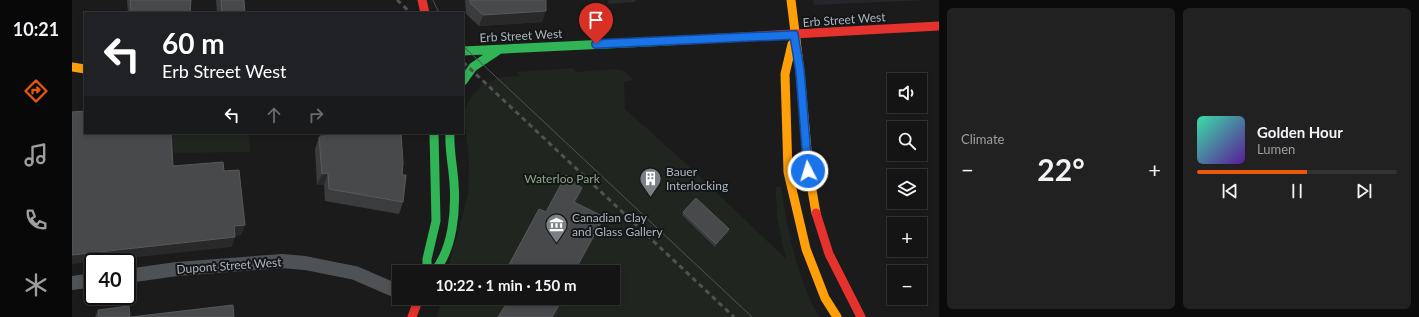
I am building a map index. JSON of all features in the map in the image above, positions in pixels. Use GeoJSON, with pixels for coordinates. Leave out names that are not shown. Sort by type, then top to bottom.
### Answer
{"type":"FeatureCollection","features":[{"type":"Feature","properties":{"kind":"main road"},"geometry":{"type":"LineString","coordinates":[[422,0],[425,12]]}},
{"type":"Feature","properties":{"kind":"main road"},"geometry":{"type":"LineString","coordinates":[[791,0],[794,35],[800,71],[811,193],[821,233],[835,266],[861,317]]}},
{"type":"Feature","properties":{"kind":"main road","name":"Erb Street West"},"geometry":{"type":"LineString","coordinates":[[464,51],[497,51],[939,26]]}},
{"type":"Feature","properties":{"kind":"main road"},"geometry":{"type":"LineString","coordinates":[[794,35],[785,74],[788,172],[806,249],[825,298],[837,317]]}},
{"type":"Feature","properties":{"kind":"main road"},"geometry":{"type":"LineString","coordinates":[[464,79],[470,69],[479,61],[497,51]]}},
{"type":"Feature","properties":{"kind":"main road"},"geometry":{"type":"LineString","coordinates":[[72,67],[84,69]]}},
{"type":"Feature","properties":{"kind":"main road"},"geometry":{"type":"LineString","coordinates":[[427,265],[427,259],[436,221],[434,134]]}},
{"type":"Feature","properties":{"kind":"main road"},"geometry":{"type":"LineString","coordinates":[[440,265],[450,232],[454,189],[450,134]]}},
{"type":"Feature","properties":{"kind":"main road"},"geometry":{"type":"LineString","coordinates":[[412,317],[416,305]]}},
{"type":"Feature","properties":{"kind":"street","name":"Dupont Street West"},"geometry":{"type":"LineString","coordinates":[[136,275],[177,269],[282,261],[305,263],[355,273],[392,289]]}},
{"type":"Feature","properties":{"kind":"street"},"geometry":{"type":"LineString","coordinates":[[72,283],[84,281]]}},
{"type":"Feature","properties":{"kind":"shaded area"},"geometry":{"type":"Polygon","coordinates":[[[813,0],[927,0],[814,5],[813,0]]]}},
{"type":"Feature","properties":{"kind":"green space","name":"Waterloo Park"},"geometry":{"type":"Polygon","coordinates":[[[573,68],[576,72],[615,69],[622,70],[634,80],[624,82],[625,109],[693,170],[786,259],[777,218],[776,187],[781,187],[794,254],[804,286],[819,317],[437,317],[440,305],[620,305],[620,265],[449,265],[468,195],[469,161],[464,110],[472,96],[482,85],[501,77],[521,76],[516,72],[573,68]]]}},
{"type":"Feature","properties":{"kind":"green space"},"geometry":{"type":"Polygon","coordinates":[[[167,134],[249,134],[250,152],[168,153],[167,134]]]}},
{"type":"Feature","properties":{"kind":"building"},"geometry":{"type":"Polygon","coordinates":[[[130,0],[191,0],[190,12],[131,12],[130,0]]]}},
{"type":"Feature","properties":{"kind":"building"},"geometry":{"type":"Polygon","coordinates":[[[221,0],[244,0],[245,12],[222,12],[221,0]]]}},
{"type":"Feature","properties":{"kind":"building"},"geometry":{"type":"Polygon","coordinates":[[[470,0],[546,0],[546,11],[483,15],[470,3],[470,0]]]}},
{"type":"Feature","properties":{"kind":"building"},"geometry":{"type":"Polygon","coordinates":[[[84,111],[84,134],[171,134],[173,166],[223,162],[224,171],[239,170],[245,225],[234,226],[235,237],[72,255],[72,112],[84,111]]]}},
{"type":"Feature","properties":{"kind":"building"},"geometry":{"type":"Polygon","coordinates":[[[325,134],[401,134],[403,163],[402,175],[406,175],[403,202],[329,189],[328,173],[322,174],[319,137],[325,137],[325,134]]]}},
{"type":"Feature","properties":{"kind":"building","name":"Canadian Clay and Glass Gallery"},"geometry":{"type":"Polygon","coordinates":[[[566,175],[582,188],[574,202],[604,217],[578,265],[509,265],[539,209],[546,212],[566,175]]]}},
{"type":"Feature","properties":{"kind":"building"},"geometry":{"type":"Polygon","coordinates":[[[696,198],[729,229],[716,244],[683,212],[696,198]]]}},
{"type":"Feature","properties":{"kind":"building"},"geometry":{"type":"Polygon","coordinates":[[[233,305],[234,317],[131,317],[233,305]]]}},
{"type":"Feature","properties":{"kind":"building"},"geometry":{"type":"Polygon","coordinates":[[[506,305],[559,305],[552,317],[498,317],[506,305]]]}},
{"type":"Feature","properties":{"kind":"building"},"geometry":{"type":"Polygon","coordinates":[[[129,306],[130,317],[99,317],[98,310],[129,306]]]}},
{"type":"Feature","properties":{"kind":"tram line"},"geometry":{"type":"LineString","coordinates":[[433,0],[439,12]]}},
{"type":"Feature","properties":{"kind":"tram line"},"geometry":{"type":"LineString","coordinates":[[464,47],[752,317]]}},
{"type":"Feature","properties":{"kind":"railway"},"geometry":{"type":"LineString","coordinates":[[397,0],[410,12]]}},
{"type":"Feature","properties":{"kind":"railway"},"geometry":{"type":"LineString","coordinates":[[464,63],[734,317]]}},
{"type":"Feature","properties":{"kind":"traffic: fast"},"geometry":{"type":"LineString","coordinates":[[464,51],[669,41]]}},
{"type":"Feature","properties":{"kind":"traffic: fast"},"geometry":{"type":"LineString","coordinates":[[464,80],[473,67],[497,51]]}},
{"type":"Feature","properties":{"kind":"traffic: fast"},"geometry":{"type":"LineString","coordinates":[[427,265],[427,259],[436,221],[434,134]]}},
{"type":"Feature","properties":{"kind":"traffic: fast"},"geometry":{"type":"LineString","coordinates":[[439,265],[449,241],[454,217],[454,177],[450,134]]}},
{"type":"Feature","properties":{"kind":"traffic: slow"},"geometry":{"type":"LineString","coordinates":[[791,0],[800,72],[809,173],[816,213]]}},
{"type":"Feature","properties":{"kind":"traffic: slow"},"geometry":{"type":"LineString","coordinates":[[792,44],[785,74],[788,172],[806,249],[825,298],[837,317]]}},
{"type":"Feature","properties":{"kind":"traffic: slow"},"geometry":{"type":"LineString","coordinates":[[72,67],[84,69]]}},
{"type":"Feature","properties":{"kind":"traffic: jam"},"geometry":{"type":"LineString","coordinates":[[422,0],[425,12]]}},
{"type":"Feature","properties":{"kind":"traffic: jam"},"geometry":{"type":"LineString","coordinates":[[669,41],[939,26]]}},
{"type":"Feature","properties":{"kind":"traffic: jam"},"geometry":{"type":"LineString","coordinates":[[816,213],[829,254],[861,317]]}},
{"type":"Feature","properties":{"kind":"traffic: jam"},"geometry":{"type":"LineString","coordinates":[[412,317],[416,305]]}},
{"type":"Feature","properties":{"kind":"place","name":"Bauer Interlocking"},"geometry":{"type":"Point","coordinates":[651,198]}},
{"type":"Feature","properties":{"kind":"place","name":"Canadian Clay and Glass Gallery"},"geometry":{"type":"Point","coordinates":[556,244]}},
{"type":"Feature","properties":{"kind":"route"},"geometry":{"type":"LineString","coordinates":[[596,44],[794,35],[800,71],[808,171]]}}]}
